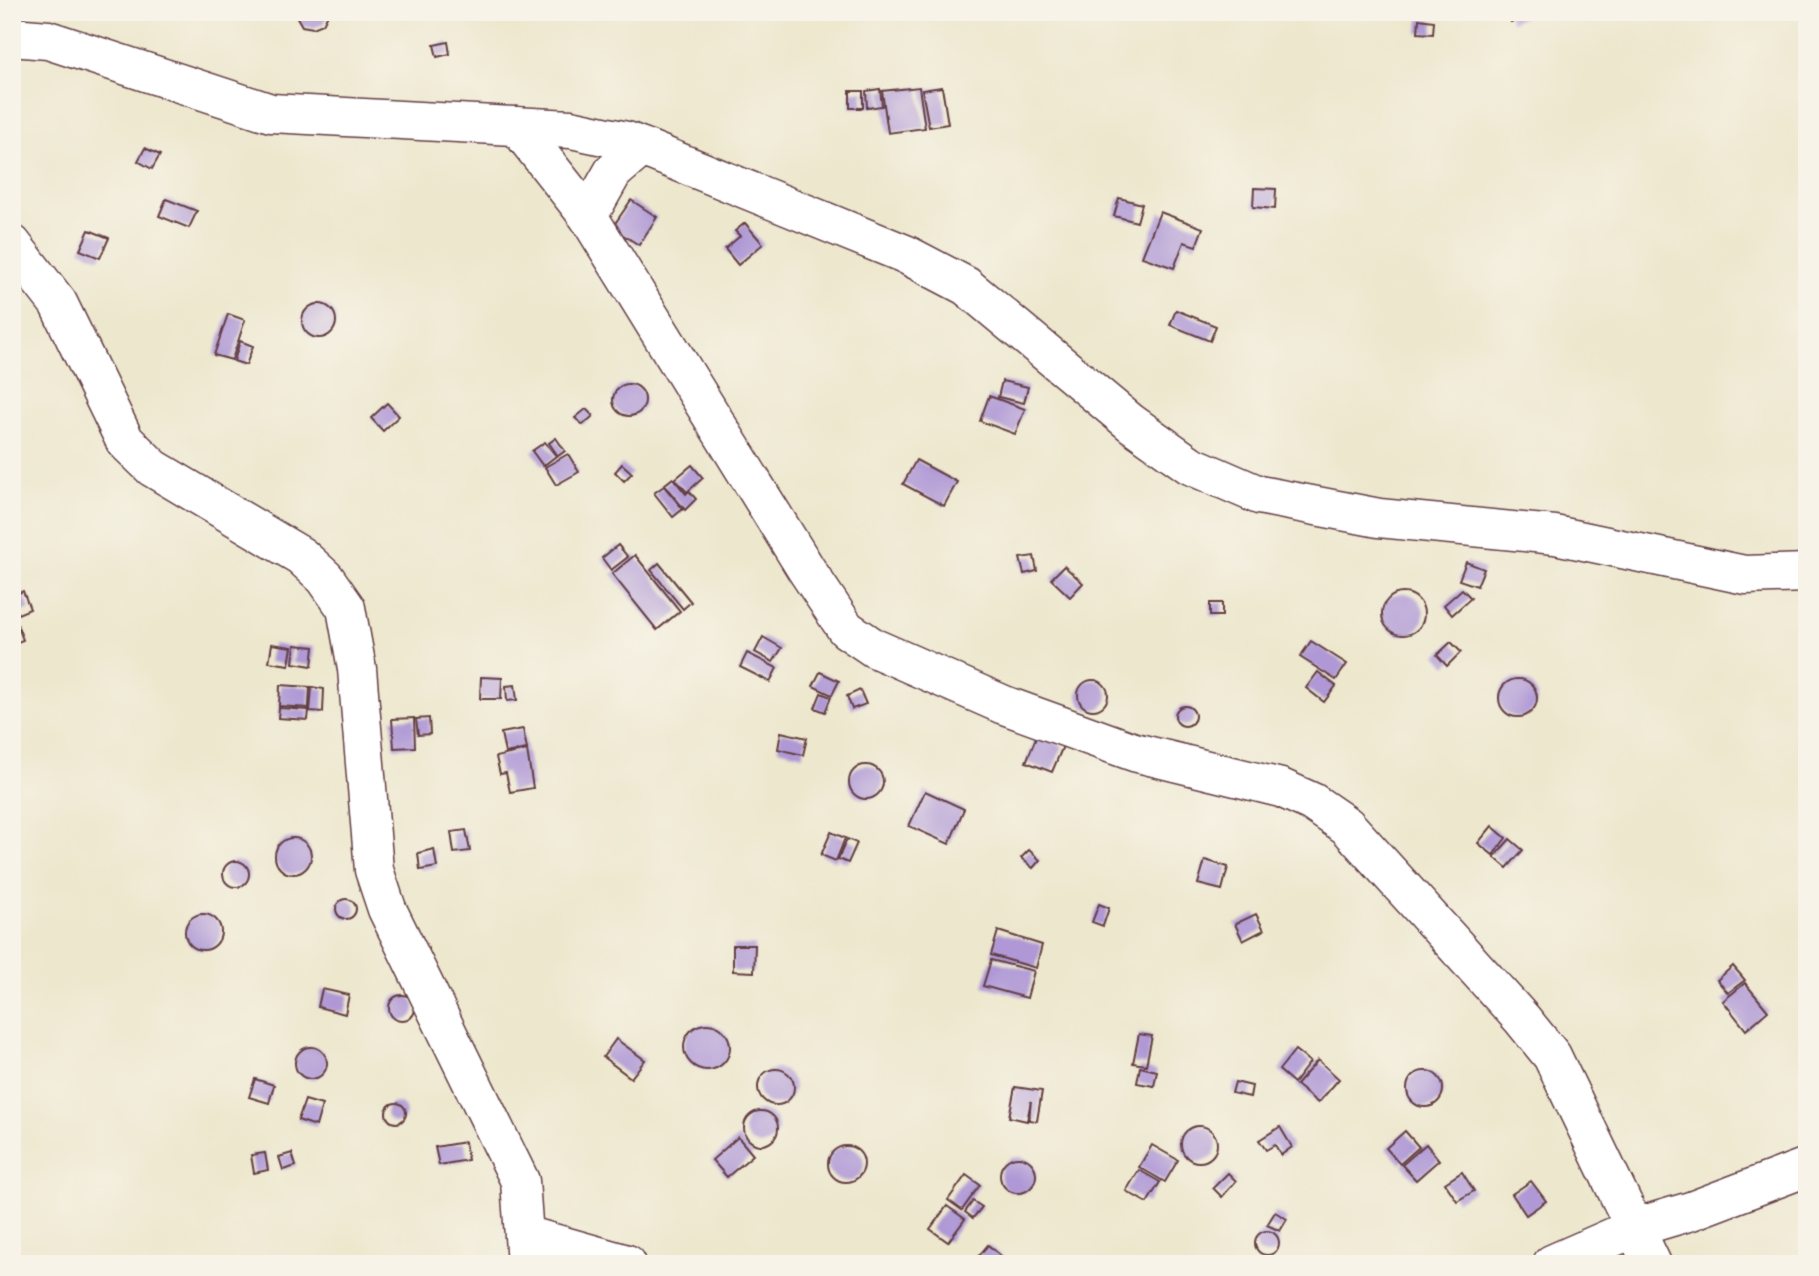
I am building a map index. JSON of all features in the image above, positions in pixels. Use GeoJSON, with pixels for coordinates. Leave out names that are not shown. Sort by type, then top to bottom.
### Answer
{"type":"FeatureCollection","features":[{"type":"Feature","properties":{"kind":"street"},"geometry":{"type":"LineString","coordinates":[[12,37],[48,40],[271,113],[571,129],[627,141],[905,254],[966,286],[1141,430],[1191,465],[1259,495],[1379,518],[1555,535],[1745,575],[1807,573]]}},
{"type":"Feature","properties":{"kind":"street"},"geometry":{"type":"LineString","coordinates":[[517,126],[588,216],[846,629],[874,648],[1004,705],[1134,752],[1281,788],[1312,802],[1347,826],[1522,1019],[1552,1056],[1652,1264]]}},
{"type":"Feature","properties":{"kind":"street"},"geometry":{"type":"LineString","coordinates":[[588,216],[613,172],[642,147]]}},
{"type":"Feature","properties":{"kind":"street"},"geometry":{"type":"LineString","coordinates":[[12,244],[58,303],[125,441],[153,468],[301,556],[325,578],[346,608],[358,669],[374,870],[387,909],[520,1181],[526,1249],[627,1264]]}},
{"type":"Feature","properties":{"kind":"street"},"geometry":{"type":"LineString","coordinates":[[1552,1264],[1634,1228],[1691,1211],[1807,1167]]}},
{"type":"Feature","properties":{"kind":"building"},"geometry":{"type":"Polygon","coordinates":[[[294,12],[328,14],[323,24],[313,28],[302,26],[294,12]]]}},
{"type":"Feature","properties":{"kind":"building"},"geometry":{"type":"Polygon","coordinates":[[[1507,12],[1537,12],[1511,22],[1507,12]]]}},
{"type":"Feature","properties":{"kind":"building"},"geometry":{"type":"Polygon","coordinates":[[[1419,19],[1434,21],[1433,34],[1418,33],[1419,19]]]}},
{"type":"Feature","properties":{"kind":"building"},"geometry":{"type":"Polygon","coordinates":[[[448,42],[450,54],[437,57],[434,45],[448,42]]]}},
{"type":"Feature","properties":{"kind":"building"},"geometry":{"type":"Polygon","coordinates":[[[919,87],[925,128],[888,133],[882,91],[919,87]]]}},
{"type":"Feature","properties":{"kind":"building"},"geometry":{"type":"Polygon","coordinates":[[[942,87],[948,124],[929,127],[922,90],[942,87]]]}},
{"type":"Feature","properties":{"kind":"building"},"geometry":{"type":"Polygon","coordinates":[[[880,89],[882,106],[867,108],[866,91],[880,89]]]}},
{"type":"Feature","properties":{"kind":"building"},"geometry":{"type":"Polygon","coordinates":[[[850,91],[863,91],[863,108],[850,108],[850,91]]]}},
{"type":"Feature","properties":{"kind":"building"},"geometry":{"type":"Polygon","coordinates":[[[145,148],[160,155],[152,169],[138,161],[145,148]]]}},
{"type":"Feature","properties":{"kind":"building"},"geometry":{"type":"Polygon","coordinates":[[[1254,188],[1276,189],[1275,209],[1253,207],[1254,188]]]}},
{"type":"Feature","properties":{"kind":"building"},"geometry":{"type":"Polygon","coordinates":[[[1119,198],[1142,204],[1137,222],[1114,216],[1119,198]]]}},
{"type":"Feature","properties":{"kind":"building"},"geometry":{"type":"Polygon","coordinates":[[[166,199],[197,211],[189,228],[159,216],[166,199]]]}},
{"type":"Feature","properties":{"kind":"building"},"geometry":{"type":"Polygon","coordinates":[[[631,200],[657,217],[639,245],[612,228],[631,200]]]}},
{"type":"Feature","properties":{"kind":"building"},"geometry":{"type":"Polygon","coordinates":[[[1160,212],[1203,228],[1196,246],[1184,242],[1174,268],[1142,257],[1160,212]]]}},
{"type":"Feature","properties":{"kind":"building"},"geometry":{"type":"Polygon","coordinates":[[[745,223],[763,244],[738,265],[725,249],[740,236],[735,231],[745,223]]]}},
{"type":"Feature","properties":{"kind":"building"},"geometry":{"type":"Polygon","coordinates":[[[89,230],[109,238],[100,258],[80,250],[89,230]]]}},
{"type":"Feature","properties":{"kind":"building"},"geometry":{"type":"Polygon","coordinates":[[[319,304],[331,309],[336,321],[331,333],[319,338],[307,333],[302,321],[307,309],[319,304]]]}},
{"type":"Feature","properties":{"kind":"building"},"geometry":{"type":"Polygon","coordinates":[[[1176,310],[1216,326],[1210,341],[1170,325],[1176,310]]]}},
{"type":"Feature","properties":{"kind":"building"},"geometry":{"type":"Polygon","coordinates":[[[228,314],[245,320],[232,360],[214,355],[228,314]]]}},
{"type":"Feature","properties":{"kind":"building"},"geometry":{"type":"Polygon","coordinates":[[[240,341],[253,346],[246,365],[234,361],[240,341]]]}},
{"type":"Feature","properties":{"kind":"building"},"geometry":{"type":"Polygon","coordinates":[[[1002,381],[1028,387],[1024,403],[998,397],[1002,381]]]}},
{"type":"Feature","properties":{"kind":"building"},"geometry":{"type":"Polygon","coordinates":[[[629,384],[641,388],[645,400],[641,412],[629,416],[617,412],[613,400],[617,388],[629,384]]]}},
{"type":"Feature","properties":{"kind":"building"},"geometry":{"type":"Polygon","coordinates":[[[989,396],[1025,409],[1015,434],[980,421],[989,396]]]}},
{"type":"Feature","properties":{"kind":"building"},"geometry":{"type":"Polygon","coordinates":[[[387,403],[399,416],[383,431],[371,418],[387,403]]]}},
{"type":"Feature","properties":{"kind":"building"},"geometry":{"type":"Polygon","coordinates":[[[586,409],[593,416],[583,425],[575,418],[586,409]]]}},
{"type":"Feature","properties":{"kind":"building"},"geometry":{"type":"Polygon","coordinates":[[[556,438],[565,451],[558,456],[549,443],[556,438]]]}},
{"type":"Feature","properties":{"kind":"building"},"geometry":{"type":"Polygon","coordinates":[[[545,442],[556,456],[543,466],[532,451],[545,442]]]}},
{"type":"Feature","properties":{"kind":"building"},"geometry":{"type":"Polygon","coordinates":[[[568,454],[579,472],[556,485],[545,467],[568,454]]]}},
{"type":"Feature","properties":{"kind":"building"},"geometry":{"type":"Polygon","coordinates":[[[916,460],[957,482],[944,506],[903,484],[916,460]]]}},
{"type":"Feature","properties":{"kind":"building"},"geometry":{"type":"Polygon","coordinates":[[[622,464],[632,473],[624,481],[615,472],[622,464]]]}},
{"type":"Feature","properties":{"kind":"building"},"geometry":{"type":"Polygon","coordinates":[[[692,465],[703,478],[687,492],[675,479],[692,465]]]}},
{"type":"Feature","properties":{"kind":"building"},"geometry":{"type":"Polygon","coordinates":[[[673,478],[686,494],[689,491],[696,499],[685,510],[664,485],[673,478]]]}},
{"type":"Feature","properties":{"kind":"building"},"geometry":{"type":"Polygon","coordinates":[[[664,486],[683,509],[673,517],[654,493],[664,486]]]}},
{"type":"Feature","properties":{"kind":"building"},"geometry":{"type":"Polygon","coordinates":[[[618,545],[628,557],[611,570],[602,558],[618,545]]]}},
{"type":"Feature","properties":{"kind":"building"},"geometry":{"type":"Polygon","coordinates":[[[635,555],[680,611],[657,630],[612,574],[635,555]]]}},
{"type":"Feature","properties":{"kind":"building"},"geometry":{"type":"Polygon","coordinates":[[[1034,556],[1037,571],[1024,574],[1020,558],[1034,556]]]}},
{"type":"Feature","properties":{"kind":"building"},"geometry":{"type":"Polygon","coordinates":[[[1466,562],[1484,569],[1477,586],[1459,580],[1466,562]]]}},
{"type":"Feature","properties":{"kind":"building"},"geometry":{"type":"Polygon","coordinates":[[[659,563],[691,602],[683,609],[651,570],[659,563]]]}},
{"type":"Feature","properties":{"kind":"building"},"geometry":{"type":"Polygon","coordinates":[[[1064,566],[1083,583],[1070,597],[1051,579],[1064,566]]]}},
{"type":"Feature","properties":{"kind":"building"},"geometry":{"type":"Polygon","coordinates":[[[1462,589],[1471,598],[1452,615],[1444,605],[1462,589]]]}},
{"type":"Feature","properties":{"kind":"building"},"geometry":{"type":"Polygon","coordinates":[[[23,591],[30,609],[18,614],[12,596],[23,591]]]}},
{"type":"Feature","properties":{"kind":"building"},"geometry":{"type":"Polygon","coordinates":[[[1403,593],[1418,599],[1424,614],[1418,629],[1403,635],[1388,629],[1382,614],[1388,599],[1403,593]]]}},
{"type":"Feature","properties":{"kind":"building"},"geometry":{"type":"Polygon","coordinates":[[[1210,603],[1222,603],[1222,616],[1210,616],[1210,603]]]}},
{"type":"Feature","properties":{"kind":"building"},"geometry":{"type":"Polygon","coordinates":[[[15,618],[23,640],[12,644],[12,619],[15,618]]]}},
{"type":"Feature","properties":{"kind":"building"},"geometry":{"type":"Polygon","coordinates":[[[763,637],[782,648],[773,662],[755,652],[763,637]]]}},
{"type":"Feature","properties":{"kind":"building"},"geometry":{"type":"Polygon","coordinates":[[[1311,641],[1347,664],[1336,680],[1300,657],[1311,641]]]}},
{"type":"Feature","properties":{"kind":"building"},"geometry":{"type":"Polygon","coordinates":[[[1451,642],[1461,652],[1447,666],[1437,655],[1451,642]]]}},
{"type":"Feature","properties":{"kind":"building"},"geometry":{"type":"Polygon","coordinates":[[[272,644],[292,647],[289,665],[269,662],[272,644]]]}},
{"type":"Feature","properties":{"kind":"building"},"geometry":{"type":"Polygon","coordinates":[[[295,645],[314,647],[312,666],[293,663],[295,645]]]}},
{"type":"Feature","properties":{"kind":"building"},"geometry":{"type":"Polygon","coordinates":[[[747,653],[777,668],[770,682],[740,667],[747,653]]]}},
{"type":"Feature","properties":{"kind":"building"},"geometry":{"type":"Polygon","coordinates":[[[820,672],[839,681],[832,695],[813,686],[820,672]]]}},
{"type":"Feature","properties":{"kind":"building"},"geometry":{"type":"Polygon","coordinates":[[[1318,672],[1336,686],[1324,702],[1306,688],[1318,672]]]}},
{"type":"Feature","properties":{"kind":"building"},"geometry":{"type":"Polygon","coordinates":[[[481,677],[502,678],[501,699],[480,699],[481,677]]]}},
{"type":"Feature","properties":{"kind":"building"},"geometry":{"type":"Polygon","coordinates":[[[1518,679],[1531,685],[1537,698],[1531,711],[1518,717],[1505,711],[1499,698],[1505,685],[1518,679]]]}},
{"type":"Feature","properties":{"kind":"building"},"geometry":{"type":"Polygon","coordinates":[[[1093,680],[1104,684],[1108,695],[1104,706],[1093,710],[1082,706],[1078,695],[1082,684],[1093,680]]]}},
{"type":"Feature","properties":{"kind":"building"},"geometry":{"type":"Polygon","coordinates":[[[280,685],[310,687],[309,708],[279,706],[280,685]]]}},
{"type":"Feature","properties":{"kind":"building"},"geometry":{"type":"Polygon","coordinates":[[[515,685],[517,700],[507,701],[506,686],[515,685]]]}},
{"type":"Feature","properties":{"kind":"building"},"geometry":{"type":"Polygon","coordinates":[[[312,687],[324,689],[323,712],[310,711],[312,687]]]}},
{"type":"Feature","properties":{"kind":"building"},"geometry":{"type":"Polygon","coordinates":[[[860,690],[866,704],[852,709],[847,696],[860,690]]]}},
{"type":"Feature","properties":{"kind":"building"},"geometry":{"type":"Polygon","coordinates":[[[821,693],[831,697],[825,712],[815,708],[821,693]]]}},
{"type":"Feature","properties":{"kind":"building"},"geometry":{"type":"Polygon","coordinates":[[[1181,706],[1189,706],[1195,716],[1189,726],[1181,726],[1175,720],[1175,712],[1181,706]]]}},
{"type":"Feature","properties":{"kind":"building"},"geometry":{"type":"Polygon","coordinates":[[[279,708],[309,710],[308,720],[278,718],[279,708]]]}},
{"type":"Feature","properties":{"kind":"building"},"geometry":{"type":"Polygon","coordinates":[[[414,718],[415,747],[394,748],[392,719],[414,718]]]}},
{"type":"Feature","properties":{"kind":"building"},"geometry":{"type":"Polygon","coordinates":[[[429,718],[430,734],[418,735],[416,719],[429,718]]]}},
{"type":"Feature","properties":{"kind":"building"},"geometry":{"type":"Polygon","coordinates":[[[523,729],[527,749],[505,753],[501,733],[523,729]]]}},
{"type":"Feature","properties":{"kind":"building"},"geometry":{"type":"Polygon","coordinates":[[[781,732],[807,738],[803,755],[778,749],[781,732]]]}},
{"type":"Feature","properties":{"kind":"building"},"geometry":{"type":"Polygon","coordinates":[[[1037,735],[1063,746],[1052,772],[1026,762],[1037,735]]]}},
{"type":"Feature","properties":{"kind":"building"},"geometry":{"type":"Polygon","coordinates":[[[527,750],[533,788],[510,792],[506,773],[500,774],[496,757],[527,750]]]}},
{"type":"Feature","properties":{"kind":"building"},"geometry":{"type":"Polygon","coordinates":[[[866,765],[878,770],[883,782],[878,794],[866,799],[854,794],[849,782],[854,770],[866,765]]]}},
{"type":"Feature","properties":{"kind":"building"},"geometry":{"type":"Polygon","coordinates":[[[925,791],[964,809],[949,844],[909,826],[925,791]]]}},
{"type":"Feature","properties":{"kind":"building"},"geometry":{"type":"Polygon","coordinates":[[[1492,826],[1506,838],[1493,855],[1478,843],[1492,826]]]}},
{"type":"Feature","properties":{"kind":"building"},"geometry":{"type":"Polygon","coordinates":[[[466,830],[470,851],[454,853],[451,832],[466,830]]]}},
{"type":"Feature","properties":{"kind":"building"},"geometry":{"type":"Polygon","coordinates":[[[831,832],[845,838],[836,861],[821,855],[831,832]]]}},
{"type":"Feature","properties":{"kind":"building"},"geometry":{"type":"Polygon","coordinates":[[[293,838],[306,843],[311,856],[306,869],[293,874],[280,869],[275,856],[280,843],[293,838]]]}},
{"type":"Feature","properties":{"kind":"building"},"geometry":{"type":"Polygon","coordinates":[[[847,839],[857,843],[848,863],[838,859],[847,839]]]}},
{"type":"Feature","properties":{"kind":"building"},"geometry":{"type":"Polygon","coordinates":[[[1510,839],[1523,850],[1507,868],[1494,857],[1510,839]]]}},
{"type":"Feature","properties":{"kind":"building"},"geometry":{"type":"Polygon","coordinates":[[[434,849],[437,867],[420,870],[418,853],[434,849]]]}},
{"type":"Feature","properties":{"kind":"building"},"geometry":{"type":"Polygon","coordinates":[[[1029,850],[1040,860],[1033,868],[1021,858],[1029,850]]]}},
{"type":"Feature","properties":{"kind":"building"},"geometry":{"type":"Polygon","coordinates":[[[1205,860],[1228,867],[1222,890],[1198,884],[1205,860]]]}},
{"type":"Feature","properties":{"kind":"building"},"geometry":{"type":"Polygon","coordinates":[[[236,861],[245,865],[249,874],[245,883],[236,887],[227,883],[223,874],[227,865],[236,861]]]}},
{"type":"Feature","properties":{"kind":"building"},"geometry":{"type":"Polygon","coordinates":[[[346,899],[353,902],[356,909],[353,916],[346,919],[339,916],[336,909],[339,902],[346,899]]]}},
{"type":"Feature","properties":{"kind":"building"},"geometry":{"type":"Polygon","coordinates":[[[1099,904],[1109,908],[1103,926],[1092,922],[1099,904]]]}},
{"type":"Feature","properties":{"kind":"building"},"geometry":{"type":"Polygon","coordinates":[[[203,914],[216,919],[221,932],[216,945],[203,950],[190,945],[185,932],[190,919],[203,914]]]}},
{"type":"Feature","properties":{"kind":"building"},"geometry":{"type":"Polygon","coordinates":[[[1256,914],[1264,930],[1243,941],[1235,924],[1256,914]]]}},
{"type":"Feature","properties":{"kind":"building"},"geometry":{"type":"Polygon","coordinates":[[[998,931],[1042,945],[1036,968],[991,955],[998,931]]]}},
{"type":"Feature","properties":{"kind":"building"},"geometry":{"type":"Polygon","coordinates":[[[733,945],[755,945],[754,972],[733,971],[733,945]]]}},
{"type":"Feature","properties":{"kind":"building"},"geometry":{"type":"Polygon","coordinates":[[[991,960],[1034,971],[1027,998],[983,986],[991,960]]]}},
{"type":"Feature","properties":{"kind":"building"},"geometry":{"type":"Polygon","coordinates":[[[1733,966],[1745,980],[1728,993],[1717,980],[1733,966]]]}},
{"type":"Feature","properties":{"kind":"building"},"geometry":{"type":"Polygon","coordinates":[[[1745,983],[1768,1011],[1746,1030],[1723,1001],[1745,983]]]}},
{"type":"Feature","properties":{"kind":"building"},"geometry":{"type":"Polygon","coordinates":[[[322,989],[349,995],[345,1014],[318,1007],[322,989]]]}},
{"type":"Feature","properties":{"kind":"building"},"geometry":{"type":"Polygon","coordinates":[[[402,995],[411,999],[415,1008],[411,1017],[402,1021],[393,1017],[389,1008],[393,999],[402,995]]]}},
{"type":"Feature","properties":{"kind":"building"},"geometry":{"type":"Polygon","coordinates":[[[707,1024],[723,1031],[730,1047],[723,1063],[707,1070],[691,1063],[684,1047],[691,1031],[707,1024]]]}},
{"type":"Feature","properties":{"kind":"building"},"geometry":{"type":"Polygon","coordinates":[[[1139,1034],[1152,1036],[1146,1065],[1133,1063],[1139,1034]]]}},
{"type":"Feature","properties":{"kind":"building"},"geometry":{"type":"Polygon","coordinates":[[[616,1039],[645,1060],[631,1078],[603,1057],[616,1039]]]}},
{"type":"Feature","properties":{"kind":"building"},"geometry":{"type":"Polygon","coordinates":[[[311,1047],[322,1052],[327,1063],[322,1074],[311,1079],[300,1074],[295,1063],[300,1052],[311,1047]]]}},
{"type":"Feature","properties":{"kind":"building"},"geometry":{"type":"Polygon","coordinates":[[[1295,1050],[1310,1062],[1294,1083],[1279,1070],[1295,1050]]]}},
{"type":"Feature","properties":{"kind":"building"},"geometry":{"type":"Polygon","coordinates":[[[1318,1060],[1339,1079],[1318,1103],[1296,1085],[1318,1060]]]}},
{"type":"Feature","properties":{"kind":"building"},"geometry":{"type":"Polygon","coordinates":[[[1140,1067],[1157,1071],[1154,1086],[1137,1083],[1140,1067]]]}},
{"type":"Feature","properties":{"kind":"building"},"geometry":{"type":"Polygon","coordinates":[[[776,1069],[789,1074],[794,1087],[789,1100],[776,1105],[763,1100],[758,1087],[763,1074],[776,1069]]]}},
{"type":"Feature","properties":{"kind":"building"},"geometry":{"type":"Polygon","coordinates":[[[1425,1071],[1438,1076],[1443,1089],[1438,1102],[1425,1107],[1412,1102],[1407,1089],[1412,1076],[1425,1071]]]}},
{"type":"Feature","properties":{"kind":"building"},"geometry":{"type":"Polygon","coordinates":[[[255,1079],[274,1085],[269,1103],[249,1097],[255,1079]]]}},
{"type":"Feature","properties":{"kind":"building"},"geometry":{"type":"Polygon","coordinates":[[[1235,1082],[1252,1086],[1250,1097],[1232,1093],[1235,1082]]]}},
{"type":"Feature","properties":{"kind":"building"},"geometry":{"type":"Polygon","coordinates":[[[1015,1087],[1042,1091],[1037,1121],[1029,1120],[1031,1101],[1027,1121],[1009,1117],[1015,1087]]]}},
{"type":"Feature","properties":{"kind":"building"},"geometry":{"type":"Polygon","coordinates":[[[305,1100],[322,1105],[316,1126],[298,1120],[305,1100]]]}},
{"type":"Feature","properties":{"kind":"building"},"geometry":{"type":"Polygon","coordinates":[[[392,1103],[400,1103],[406,1113],[400,1123],[392,1123],[386,1117],[386,1109],[392,1103]]]}},
{"type":"Feature","properties":{"kind":"building"},"geometry":{"type":"Polygon","coordinates":[[[761,1111],[773,1116],[778,1128],[773,1140],[761,1145],[749,1140],[744,1128],[749,1116],[761,1111]]]}},
{"type":"Feature","properties":{"kind":"building"},"geometry":{"type":"Polygon","coordinates":[[[1199,1126],[1212,1131],[1217,1144],[1212,1157],[1199,1162],[1186,1157],[1181,1144],[1186,1131],[1199,1126]]]}},
{"type":"Feature","properties":{"kind":"building"},"geometry":{"type":"Polygon","coordinates":[[[1280,1127],[1292,1147],[1281,1155],[1275,1145],[1266,1150],[1259,1140],[1280,1127]]]}},
{"type":"Feature","properties":{"kind":"building"},"geometry":{"type":"Polygon","coordinates":[[[1405,1131],[1419,1147],[1400,1164],[1386,1148],[1405,1131]]]}},
{"type":"Feature","properties":{"kind":"building"},"geometry":{"type":"Polygon","coordinates":[[[738,1137],[753,1155],[727,1177],[712,1160],[738,1137]]]}},
{"type":"Feature","properties":{"kind":"building"},"geometry":{"type":"Polygon","coordinates":[[[465,1142],[468,1160],[439,1165],[435,1147],[465,1142]]]}},
{"type":"Feature","properties":{"kind":"building"},"geometry":{"type":"Polygon","coordinates":[[[1426,1144],[1439,1160],[1416,1180],[1402,1165],[1426,1144]]]}},
{"type":"Feature","properties":{"kind":"building"},"geometry":{"type":"Polygon","coordinates":[[[1152,1145],[1178,1160],[1165,1182],[1139,1167],[1152,1145]]]}},
{"type":"Feature","properties":{"kind":"building"},"geometry":{"type":"Polygon","coordinates":[[[846,1146],[858,1152],[864,1164],[858,1176],[846,1182],[834,1176],[828,1164],[834,1152],[846,1146]]]}},
{"type":"Feature","properties":{"kind":"building"},"geometry":{"type":"Polygon","coordinates":[[[265,1153],[268,1170],[254,1173],[251,1155],[265,1153]]]}},
{"type":"Feature","properties":{"kind":"building"},"geometry":{"type":"Polygon","coordinates":[[[292,1153],[296,1166],[283,1170],[279,1157],[292,1153]]]}},
{"type":"Feature","properties":{"kind":"building"},"geometry":{"type":"Polygon","coordinates":[[[1018,1157],[1030,1163],[1036,1175],[1030,1187],[1018,1193],[1006,1187],[1000,1175],[1006,1163],[1018,1157]]]}},
{"type":"Feature","properties":{"kind":"building"},"geometry":{"type":"Polygon","coordinates":[[[1139,1170],[1160,1182],[1147,1203],[1126,1191],[1139,1170]]]}},
{"type":"Feature","properties":{"kind":"building"},"geometry":{"type":"Polygon","coordinates":[[[1462,1172],[1474,1191],[1457,1201],[1445,1183],[1462,1172]]]}},
{"type":"Feature","properties":{"kind":"building"},"geometry":{"type":"Polygon","coordinates":[[[1228,1173],[1236,1181],[1222,1197],[1213,1188],[1228,1173]]]}},
{"type":"Feature","properties":{"kind":"building"},"geometry":{"type":"Polygon","coordinates":[[[966,1175],[980,1185],[962,1210],[948,1200],[966,1175]]]}},
{"type":"Feature","properties":{"kind":"building"},"geometry":{"type":"Polygon","coordinates":[[[1531,1181],[1546,1201],[1526,1215],[1512,1194],[1531,1181]]]}},
{"type":"Feature","properties":{"kind":"building"},"geometry":{"type":"Polygon","coordinates":[[[973,1201],[982,1207],[973,1218],[965,1212],[973,1201]]]}},
{"type":"Feature","properties":{"kind":"building"},"geometry":{"type":"Polygon","coordinates":[[[947,1206],[965,1219],[948,1242],[930,1229],[947,1206]]]}},
{"type":"Feature","properties":{"kind":"building"},"geometry":{"type":"Polygon","coordinates":[[[1275,1212],[1287,1219],[1280,1231],[1267,1225],[1275,1212]]]}},
{"type":"Feature","properties":{"kind":"building"},"geometry":{"type":"Polygon","coordinates":[[[1267,1231],[1275,1235],[1279,1243],[1275,1251],[1267,1255],[1259,1251],[1255,1243],[1259,1235],[1267,1231]]]}},
{"type":"Feature","properties":{"kind":"building"},"geometry":{"type":"Polygon","coordinates":[[[988,1245],[1006,1260],[1003,1264],[984,1264],[977,1258],[988,1245]]]}}]}
